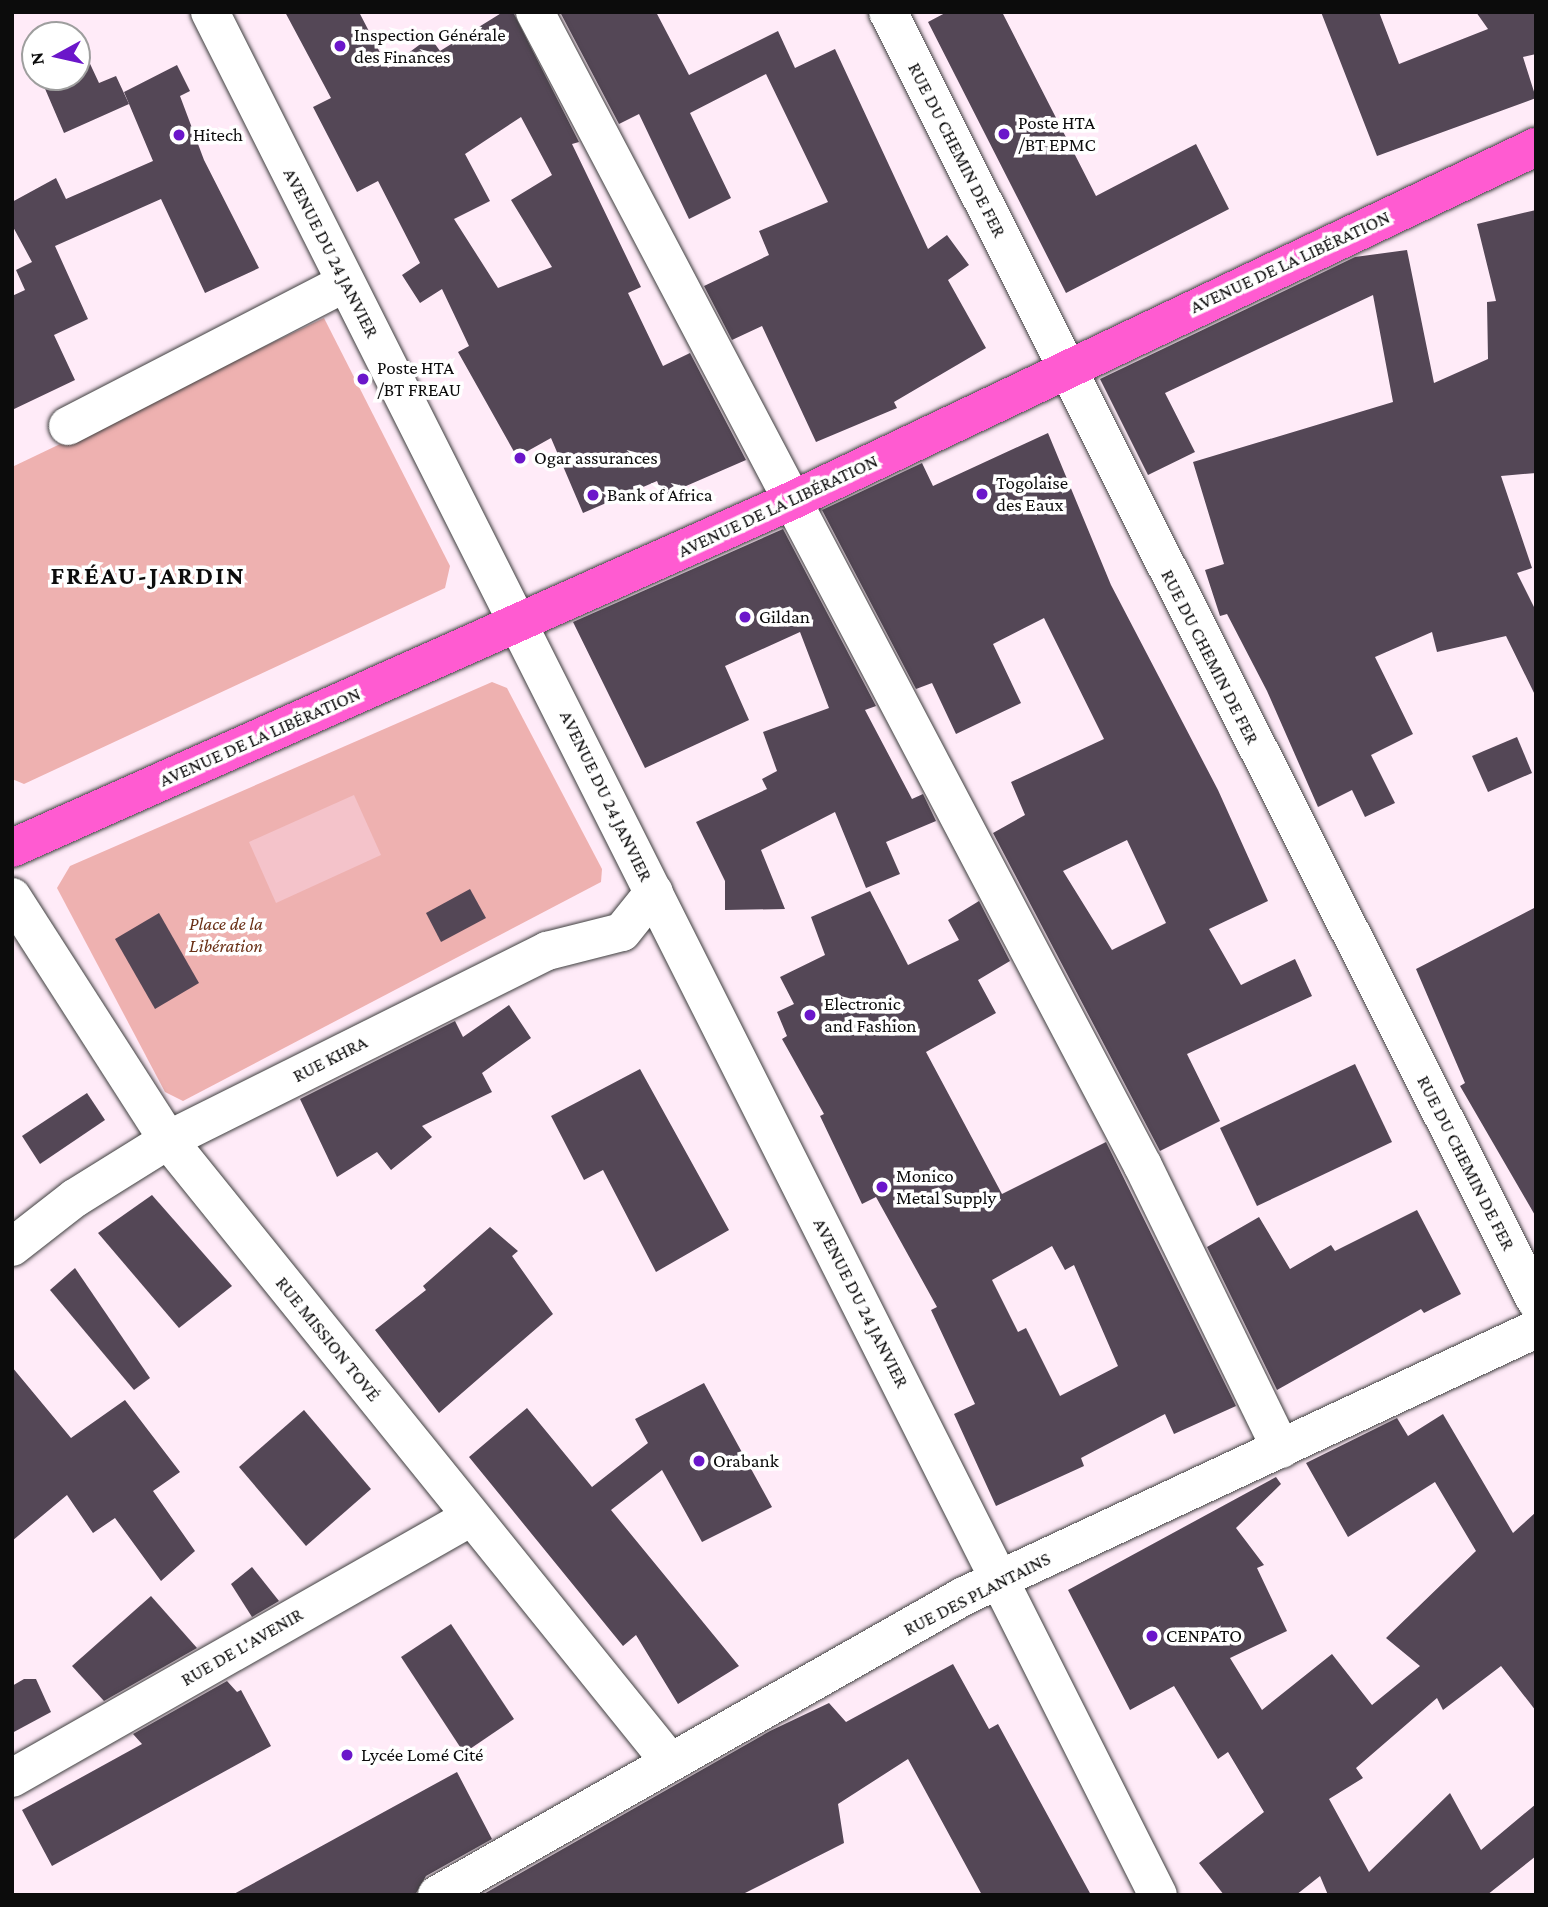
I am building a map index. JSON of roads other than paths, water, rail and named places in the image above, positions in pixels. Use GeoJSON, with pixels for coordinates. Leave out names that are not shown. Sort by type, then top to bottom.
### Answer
{"type":"FeatureCollection","features":[{"type":"Feature","properties":{"kind":"main road","name":"AVENUE DE LA LIBÉRATION"},"geometry":{"type":"LineString","coordinates":[[12,848],[521,624],[791,501],[1066,368],[1536,147]]}},
{"type":"Feature","properties":{"kind":"street","name":"AVENUE DU 24 JANVIER"},"geometry":{"type":"LineString","coordinates":[[211,12],[1158,1895]]}},
{"type":"Feature","properties":{"kind":"street"},"geometry":{"type":"LineString","coordinates":[[535,12],[1143,1166],[1281,1449]]}},
{"type":"Feature","properties":{"kind":"street","name":"RUE DU CHEMIN DE FER"},"geometry":{"type":"LineString","coordinates":[[888,12],[1536,1301]]}},
{"type":"Feature","properties":{"kind":"street"},"geometry":{"type":"LineString","coordinates":[[68,426],[345,283]]}},
{"type":"Feature","properties":{"kind":"street","name":"RUE KHRA"},"geometry":{"type":"LineString","coordinates":[[12,1247],[84,1191],[168,1140],[547,951],[622,932],[653,892]]}},
{"type":"Feature","properties":{"kind":"street","name":"RUE MISSION TOVÉ"},"geometry":{"type":"LineString","coordinates":[[12,897],[168,1140],[670,1762]]}},
{"type":"Feature","properties":{"kind":"street","name":"RUE DES PLANTAINS"},"geometry":{"type":"LineString","coordinates":[[436,1895],[670,1762],[1001,1580],[1536,1329]]}},
{"type":"Feature","properties":{"kind":"street","name":"RUE DE L'AVENIR"},"geometry":{"type":"LineString","coordinates":[[12,1778],[471,1517]]}},
{"type":"Feature","properties":{"kind":"place","name":"Inspection Générale des Finances"},"geometry":{"type":"Point","coordinates":[340,46]}},
{"type":"Feature","properties":{"kind":"place","name":"Poste HTA /BT EPMC"},"geometry":{"type":"Point","coordinates":[1004,134]}},
{"type":"Feature","properties":{"kind":"place","name":"Hitech"},"geometry":{"type":"Point","coordinates":[179,135]}},
{"type":"Feature","properties":{"kind":"place","name":"Poste HTA /BT FREAU"},"geometry":{"type":"Point","coordinates":[363,379]}},
{"type":"Feature","properties":{"kind":"place","name":"Ogar assurances"},"geometry":{"type":"Point","coordinates":[520,458]}},
{"type":"Feature","properties":{"kind":"place","name":"Togolaise des Eaux"},"geometry":{"type":"Point","coordinates":[982,494]}},
{"type":"Feature","properties":{"kind":"place","name":"Bank of Africa"},"geometry":{"type":"Point","coordinates":[593,495]}},
{"type":"Feature","properties":{"kind":"place","name":"Gildan"},"geometry":{"type":"Point","coordinates":[745,617]}},
{"type":"Feature","properties":{"kind":"place","name":"Electronic and Fashion"},"geometry":{"type":"Point","coordinates":[810,1015]}},
{"type":"Feature","properties":{"kind":"place","name":"Monico Metal Supply"},"geometry":{"type":"Point","coordinates":[882,1187]}},
{"type":"Feature","properties":{"kind":"place","name":"Orabank"},"geometry":{"type":"Point","coordinates":[699,1461]}},
{"type":"Feature","properties":{"kind":"place","name":"CENPATO"},"geometry":{"type":"Point","coordinates":[1152,1636]}},
{"type":"Feature","properties":{"kind":"place","name":"Lycée Lomé Cité"},"geometry":{"type":"Point","coordinates":[347,1755]}},
{"type":"Feature","properties":{"kind":"district","name":"FRÉAU-JARDIN"},"geometry":{"type":"Point","coordinates":[148,576]}},
{"type":"Feature","properties":{"kind":"park label","name":"Place de la Libération"},"geometry":{"type":"Point","coordinates":[226,935]}}]}
